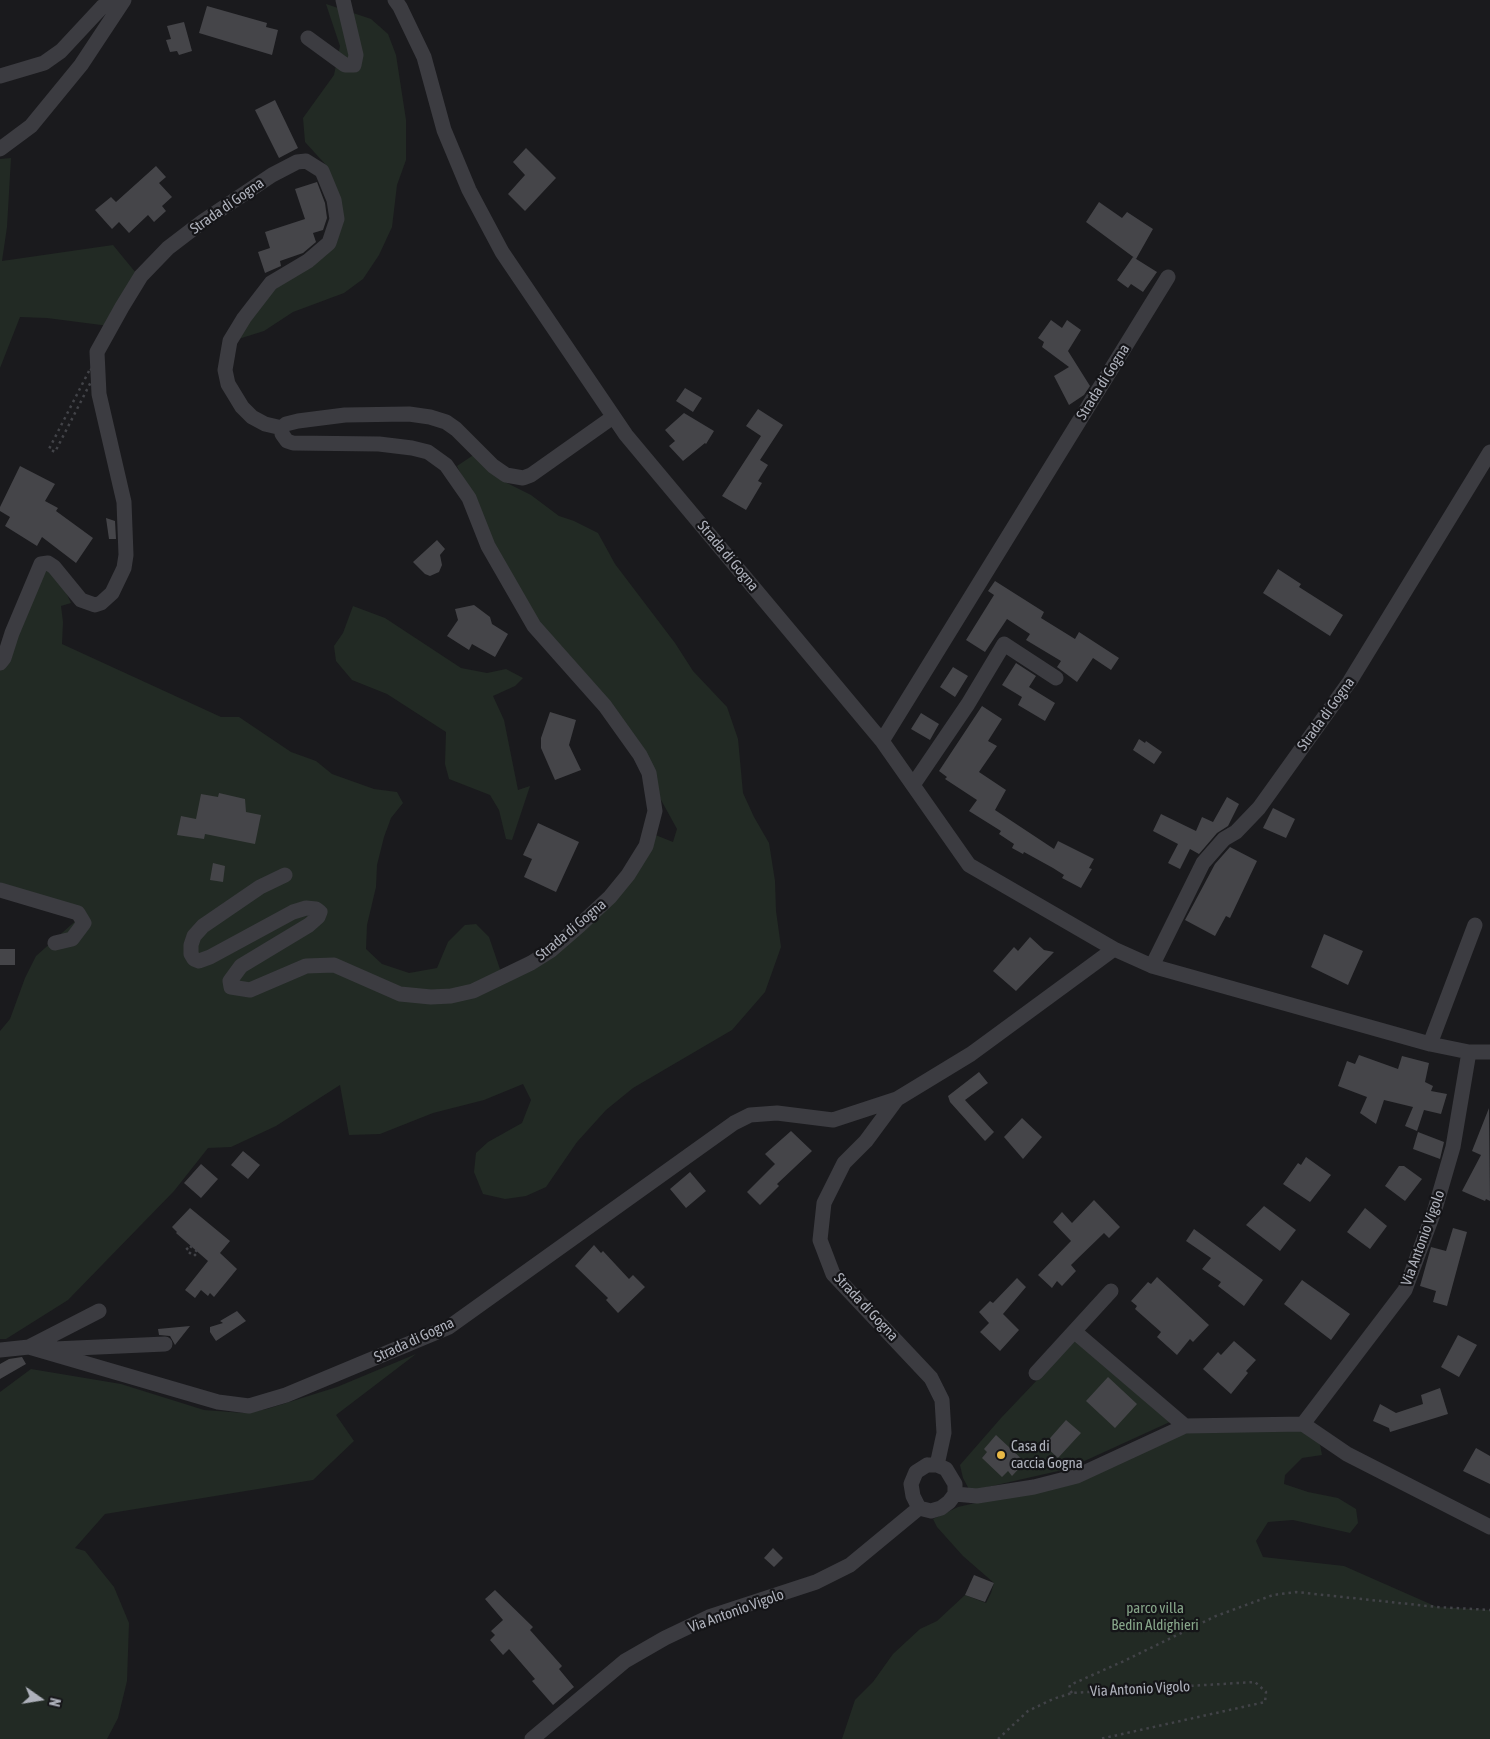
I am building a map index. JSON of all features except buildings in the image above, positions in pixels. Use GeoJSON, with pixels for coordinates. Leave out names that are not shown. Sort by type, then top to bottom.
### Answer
{"type":"FeatureCollection","features":[{"type":"Feature","properties":{"kind":"street"},"geometry":{"type":"LineString","coordinates":[[0,76],[44,63],[61,50],[102,7],[112,0]]}},
{"type":"Feature","properties":{"kind":"street"},"geometry":{"type":"LineString","coordinates":[[0,149],[31,126],[82,65],[124,0]]}},
{"type":"Feature","properties":{"kind":"street"},"geometry":{"type":"LineString","coordinates":[[308,38],[345,65],[354,65],[356,55],[343,0]]}},
{"type":"Feature","properties":{"kind":"street","name":"Strada di Gogna"},"geometry":{"type":"LineString","coordinates":[[384,0],[412,34]]}},
{"type":"Feature","properties":{"kind":"street","name":"Strada di Gogna"},"geometry":{"type":"LineString","coordinates":[[395,0],[424,57],[444,130],[469,190],[502,252],[613,417],[882,741],[969,865],[1114,949],[1152,966],[1430,1044],[1469,1052],[1490,1052]]}},
{"type":"Feature","properties":{"kind":"street","name":"Strada di Gogna"},"geometry":{"type":"LineString","coordinates":[[0,663],[4,658],[15,625],[42,564],[48,564],[54,568],[81,600],[87,603],[101,603],[112,593],[124,568],[126,555],[124,502],[99,394],[97,352],[141,276],[168,248],[202,222],[272,175],[297,162],[306,160],[322,172],[334,200],[337,219],[335,231],[329,243],[308,261],[271,282],[265,289],[230,341],[226,354],[225,370],[228,384],[242,407],[265,424],[282,428],[282,434],[287,441],[293,443],[378,444],[412,448],[428,452],[446,465],[469,498],[488,546],[534,626],[605,706],[640,755],[649,773],[655,812],[648,839],[628,875],[610,898],[550,951],[496,982],[473,991],[431,997],[400,994],[334,965],[306,966],[250,990],[231,987],[230,981],[241,966],[309,925],[320,912],[316,909],[306,908],[293,912],[199,961],[190,954],[194,936],[217,914],[260,887],[285,875]]}},
{"type":"Feature","properties":{"kind":"street","name":"Strada di Gogna"},"geometry":{"type":"LineString","coordinates":[[882,741],[1168,277]]}},
{"type":"Feature","properties":{"kind":"street"},"geometry":{"type":"LineString","coordinates":[[282,428],[286,424],[298,421],[345,415],[409,414],[430,417],[446,422],[456,429],[493,466],[506,475],[523,478],[531,476],[613,417]]}},
{"type":"Feature","properties":{"kind":"street","name":"Strada di Gogna"},"geometry":{"type":"LineString","coordinates":[[1152,966],[1204,863],[1224,839],[1236,832],[1260,808],[1350,681],[1490,452]]}},
{"type":"Feature","properties":{"kind":"street","name":"Strada di Gogna"},"geometry":{"type":"LineString","coordinates":[[517,615],[529,627],[534,626]]}},
{"type":"Feature","properties":{"kind":"street"},"geometry":{"type":"LineString","coordinates":[[913,785],[968,704],[1004,644],[1056,678]]}},
{"type":"Feature","properties":{"kind":"street"},"geometry":{"type":"LineString","coordinates":[[0,890],[78,913],[84,922],[72,938],[55,943]]}},
{"type":"Feature","properties":{"kind":"street"},"geometry":{"type":"LineString","coordinates":[[1430,1044],[1475,925]]}},
{"type":"Feature","properties":{"kind":"street","name":"Strada di Gogna"},"geometry":{"type":"LineString","coordinates":[[30,1347],[218,1402],[249,1406],[341,1373],[449,1327],[734,1123],[750,1115],[776,1113],[833,1120],[897,1098],[971,1054],[1114,949]]}},
{"type":"Feature","properties":{"kind":"street","name":"Via Antonio Vigolo"},"geometry":{"type":"LineString","coordinates":[[1303,1424],[1405,1290],[1435,1209],[1453,1147],[1469,1052]]}},
{"type":"Feature","properties":{"kind":"street","name":"Strada di Gogna"},"geometry":{"type":"LineString","coordinates":[[897,1098],[866,1141],[844,1163],[824,1203],[820,1240],[833,1274],[932,1378],[942,1400],[944,1433],[937,1465]]}},
{"type":"Feature","properties":{"kind":"street"},"geometry":{"type":"LineString","coordinates":[[1036,1372],[1112,1291]]}},
{"type":"Feature","properties":{"kind":"street","name":"Strada di Gogna"},"geometry":{"type":"LineString","coordinates":[[30,1347],[99,1311]]}},
{"type":"Feature","properties":{"kind":"street"},"geometry":{"type":"LineString","coordinates":[[1075,1332],[1185,1426]]}},
{"type":"Feature","properties":{"kind":"street","name":"Strada di Gogna"},"geometry":{"type":"LineString","coordinates":[[0,1350],[30,1347],[54,1349],[165,1344]]}},
{"type":"Feature","properties":{"kind":"street"},"geometry":{"type":"LineString","coordinates":[[955,1494],[977,1496],[1034,1487],[1076,1476],[1185,1426],[1303,1424],[1347,1454],[1490,1527]]}},
{"type":"Feature","properties":{"kind":"street"},"geometry":{"type":"LineString","coordinates":[[937,1465],[946,1469],[951,1476],[955,1484],[955,1494],[941,1508],[931,1511],[919,1508],[913,1496],[911,1484],[916,1472],[927,1466],[937,1465]]}},
{"type":"Feature","properties":{"kind":"street","name":"Via Antonio Vigolo"},"geometry":{"type":"LineString","coordinates":[[532,1739],[625,1662],[641,1652],[709,1617],[816,1582],[850,1565],[919,1508]]}},
{"type":"Feature","properties":{"kind":"path"},"geometry":{"type":"LineString","coordinates":[[90,369],[96,372],[55,452],[50,449],[90,369]]}},
{"type":"Feature","properties":{"kind":"path","name":"Via Antonio Vigolo"},"geometry":{"type":"LineString","coordinates":[[1100,1739],[1265,1702],[1266,1692],[1255,1682],[1072,1693],[1069,1689],[1070,1685],[1076,1681],[1124,1661],[1216,1616],[1273,1596],[1296,1592],[1437,1607],[1490,1610]]}},
{"type":"Feature","properties":{"kind":"path"},"geometry":{"type":"LineString","coordinates":[[998,1739],[1028,1710],[1072,1693]]}},
{"type":"Feature","properties":{"kind":"green space"},"geometry":{"type":"Polygon","coordinates":[[[326,4],[371,19],[388,34],[396,55],[406,120],[406,160],[397,185],[392,227],[379,255],[363,279],[344,293],[293,312],[264,331],[232,341],[256,306],[335,237],[333,181],[325,164],[305,142],[303,118],[334,75],[340,46],[326,4]]]}},
{"type":"Feature","properties":{"kind":"green space"},"geometry":{"type":"Polygon","coordinates":[[[11,158],[7,227],[2,261],[113,245],[136,273],[109,326],[47,318],[20,317],[0,368],[0,159],[11,158]]]}},
{"type":"Feature","properties":{"kind":"green space"},"geometry":{"type":"Polygon","coordinates":[[[475,454],[501,480],[531,495],[559,516],[598,533],[615,564],[675,643],[693,671],[727,707],[738,739],[743,793],[769,843],[775,881],[776,911],[781,947],[765,992],[732,1030],[633,1088],[606,1110],[577,1142],[546,1187],[526,1196],[505,1199],[483,1194],[474,1172],[476,1153],[488,1142],[522,1123],[531,1100],[523,1084],[484,1100],[433,1113],[380,1134],[349,1135],[340,1085],[276,1126],[231,1147],[208,1148],[174,1191],[68,1300],[6,1339],[0,1339],[0,1031],[10,1019],[25,978],[36,956],[80,917],[0,887],[0,650],[38,568],[54,567],[71,603],[61,606],[63,622],[62,644],[221,717],[239,717],[291,752],[316,761],[332,774],[374,789],[397,792],[403,803],[391,818],[384,837],[377,865],[376,887],[367,925],[366,949],[382,964],[409,973],[437,968],[448,942],[465,925],[476,924],[489,937],[502,975],[612,900],[648,832],[673,842],[677,829],[638,758],[529,615],[457,466],[475,454]]]}},
{"type":"Feature","properties":{"kind":"green space"},"geometry":{"type":"Polygon","coordinates":[[[353,606],[385,618],[461,668],[487,673],[506,669],[523,678],[515,686],[493,696],[504,720],[518,790],[530,786],[512,840],[506,839],[499,810],[490,795],[449,779],[445,764],[446,732],[387,694],[352,680],[336,661],[334,646],[343,633],[353,606]]]}},
{"type":"Feature","properties":{"kind":"green space"},"geometry":{"type":"Polygon","coordinates":[[[1079,1336],[1172,1421],[1067,1469],[970,1491],[963,1478],[960,1465],[1001,1418],[1079,1336]]]}},
{"type":"Feature","properties":{"kind":"green space"},"geometry":{"type":"Polygon","coordinates":[[[416,1354],[336,1415],[354,1441],[313,1480],[105,1514],[75,1548],[85,1551],[114,1587],[129,1623],[127,1681],[118,1718],[107,1739],[0,1739],[0,1392],[31,1369],[121,1384],[204,1410],[244,1413],[267,1409],[337,1387],[416,1354]]]}},
{"type":"Feature","properties":{"kind":"green space","name":"parco villa Bedin Aldighieri"},"geometry":{"type":"Polygon","coordinates":[[[1303,1424],[1320,1445],[1322,1455],[1302,1458],[1285,1475],[1284,1484],[1308,1492],[1338,1498],[1356,1509],[1358,1523],[1350,1533],[1293,1520],[1268,1522],[1256,1541],[1263,1557],[1344,1566],[1437,1607],[1490,1610],[1490,1739],[842,1739],[855,1700],[873,1682],[893,1654],[920,1629],[937,1621],[965,1595],[986,1603],[991,1593],[994,1583],[963,1556],[937,1527],[933,1519],[958,1507],[1075,1480],[1205,1425],[1303,1424]]]}},
{"type":"Feature","properties":{"kind":"place","name":"Casa di caccia Gogna"},"geometry":{"type":"Point","coordinates":[1001,1455]}}]}
